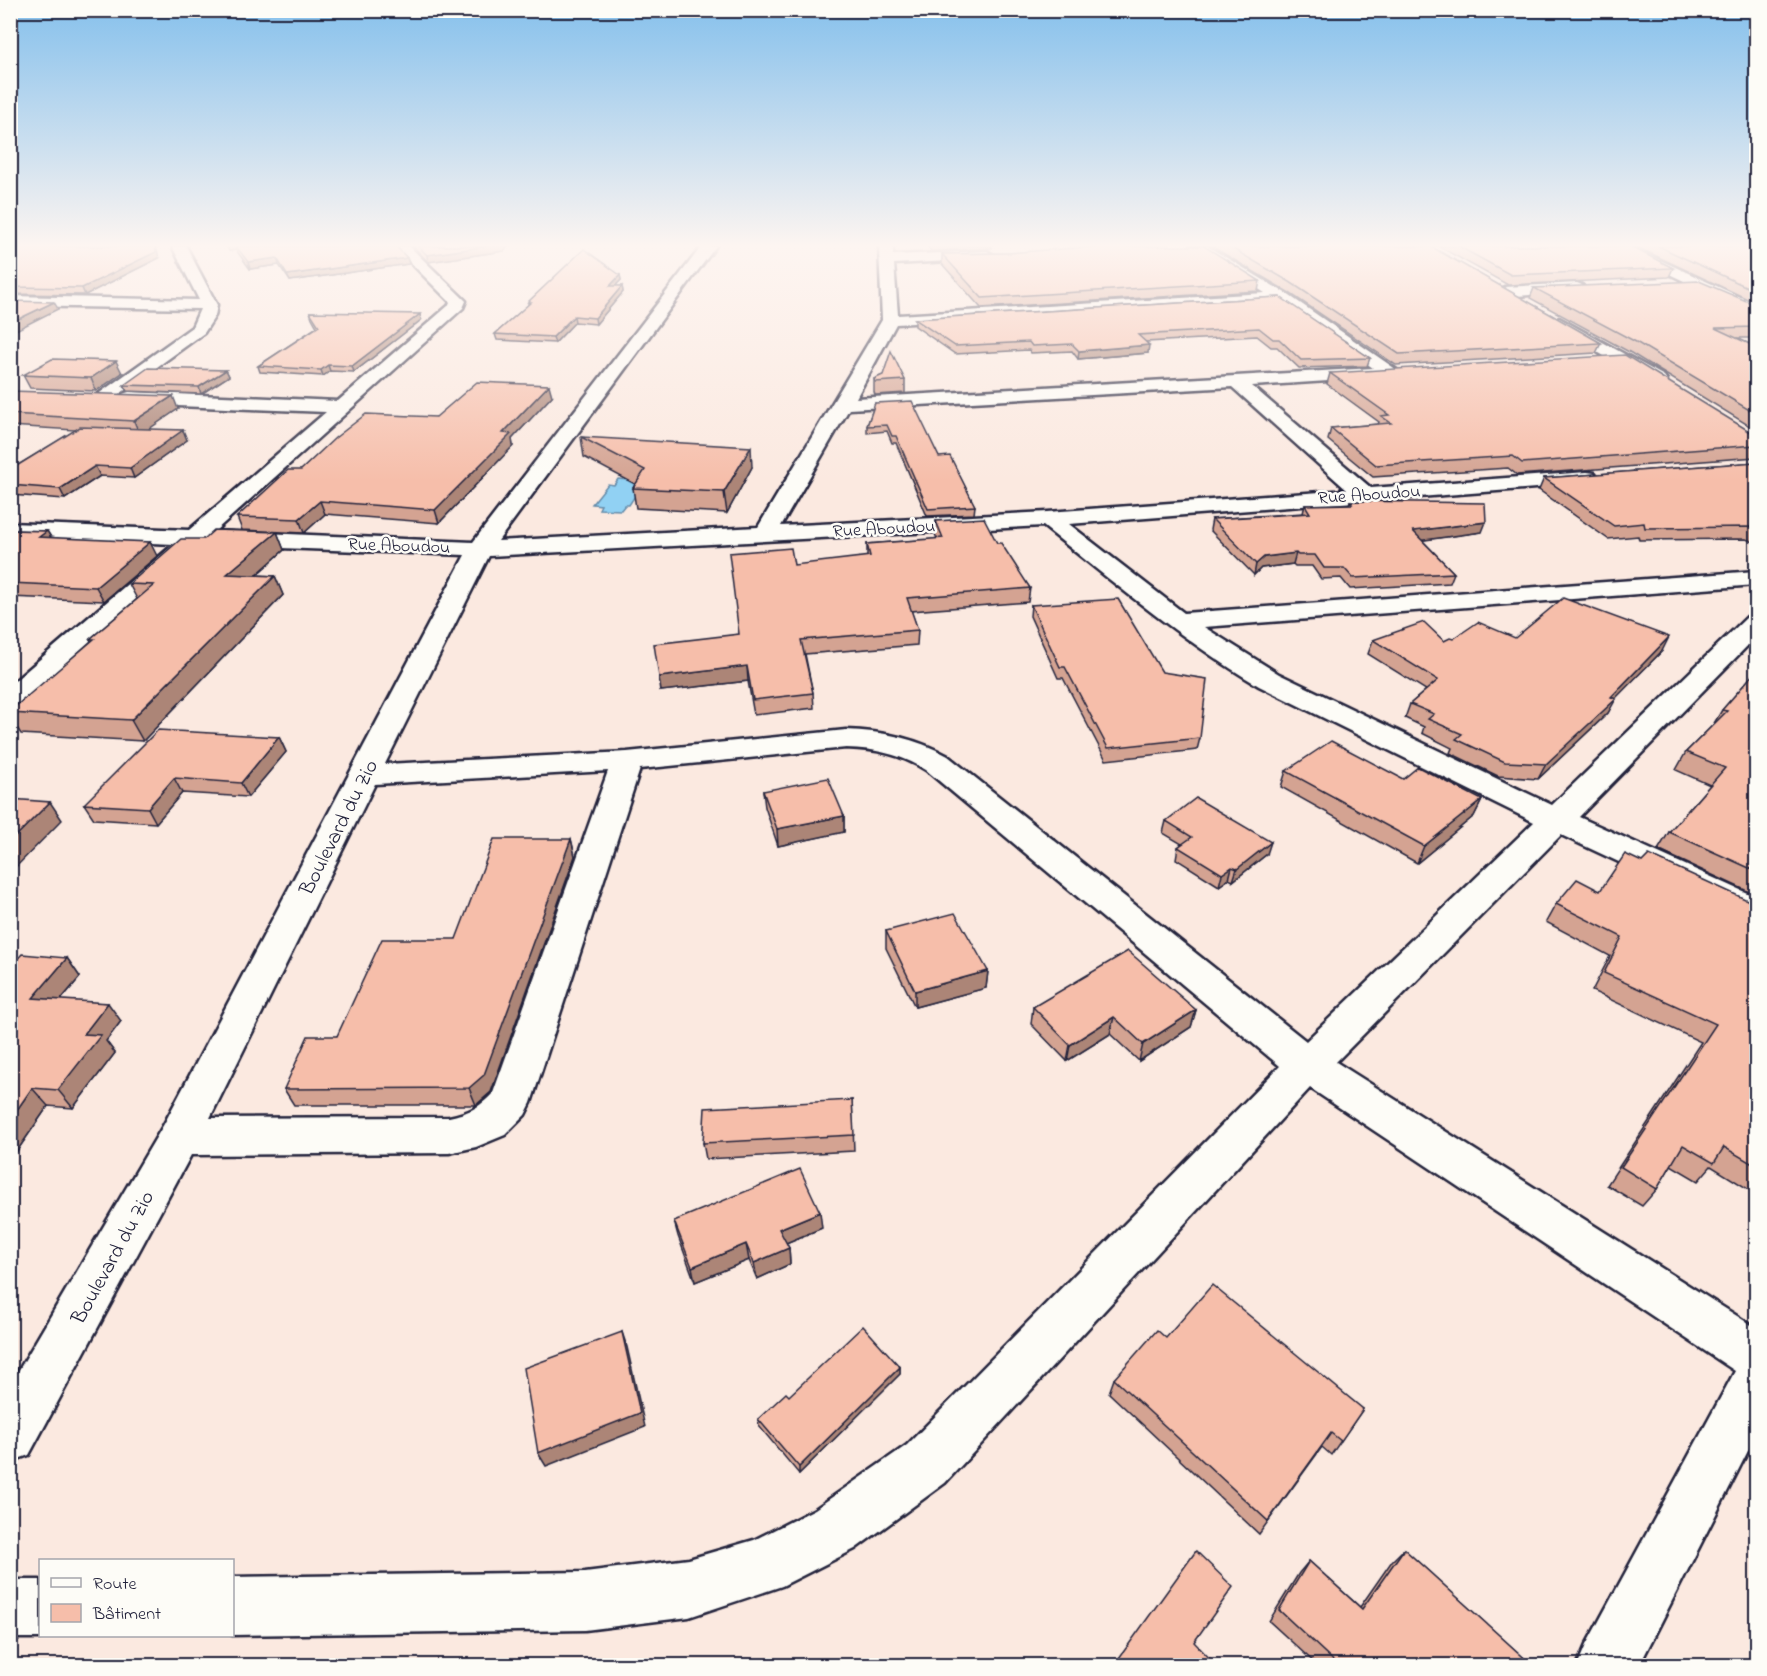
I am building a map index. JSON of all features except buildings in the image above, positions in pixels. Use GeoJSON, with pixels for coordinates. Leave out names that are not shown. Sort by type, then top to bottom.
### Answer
{"type":"FeatureCollection","features":[{"type":"Feature","properties":{"kind":"street"},"geometry":{"type":"LineString","coordinates":[[103,397],[198,330],[202,324]]}},
{"type":"Feature","properties":{"kind":"street"},"geometry":{"type":"LineString","coordinates":[[10,700],[436,324]]}},
{"type":"Feature","properties":{"kind":"street","name":"Boulevard du Zio"},"geometry":{"type":"LineString","coordinates":[[10,1436],[179,1137],[480,549],[650,324]]}},
{"type":"Feature","properties":{"kind":"street"},"geometry":{"type":"LineString","coordinates":[[765,534],[888,324]]}},
{"type":"Feature","properties":{"kind":"street"},"geometry":{"type":"LineString","coordinates":[[1322,324],[1391,372]]}},
{"type":"Feature","properties":{"kind":"street"},"geometry":{"type":"LineString","coordinates":[[1562,324],[1675,390]]}},
{"type":"Feature","properties":{"kind":"street"},"geometry":{"type":"LineString","coordinates":[[1589,361],[1624,359]]}},
{"type":"Feature","properties":{"kind":"street"},"geometry":{"type":"LineString","coordinates":[[843,404],[1414,371]]}},
{"type":"Feature","properties":{"kind":"street"},"geometry":{"type":"LineString","coordinates":[[1237,382],[1365,494]]}},
{"type":"Feature","properties":{"kind":"street"},"geometry":{"type":"LineString","coordinates":[[80,397],[344,407]]}},
{"type":"Feature","properties":{"kind":"street","name":"Rue Aboudou"},"geometry":{"type":"LineString","coordinates":[[10,530],[480,549],[1048,519],[1602,477]]}},
{"type":"Feature","properties":{"kind":"street"},"geometry":{"type":"LineString","coordinates":[[1048,519],[1180,621],[1269,680],[1557,820],[1756,911]]}},
{"type":"Feature","properties":{"kind":"street"},"geometry":{"type":"LineString","coordinates":[[1180,621],[1756,578]]}},
{"type":"Feature","properties":{"kind":"street"},"geometry":{"type":"LineString","coordinates":[[234,1606],[585,1601],[689,1588],[762,1566],[836,1529],[926,1464],[1307,1065],[1756,623]]}},
{"type":"Feature","properties":{"kind":"street"},"geometry":{"type":"LineString","coordinates":[[364,775],[627,761],[846,739],[872,739],[897,743],[919,751],[937,763],[1307,1065],[1756,1356]]}},
{"type":"Feature","properties":{"kind":"street"},"geometry":{"type":"LineString","coordinates":[[179,1137],[449,1135],[477,1129],[496,1120],[510,1103],[627,761]]}},
{"type":"Feature","properties":{"kind":"street"},"geometry":{"type":"LineString","coordinates":[[1607,1665],[1756,1383]]}},
{"type":"Feature","properties":{"kind":"street"},"geometry":{"type":"LineString","coordinates":[[10,1609],[39,1609]]}},
{"type":"Feature","properties":{"kind":"water"},"geometry":{"type":"Polygon","coordinates":[[[618,479],[639,481],[643,484],[629,505],[625,505],[621,510],[599,509],[601,505],[592,504],[608,484],[614,485],[618,479]]]}}]}
